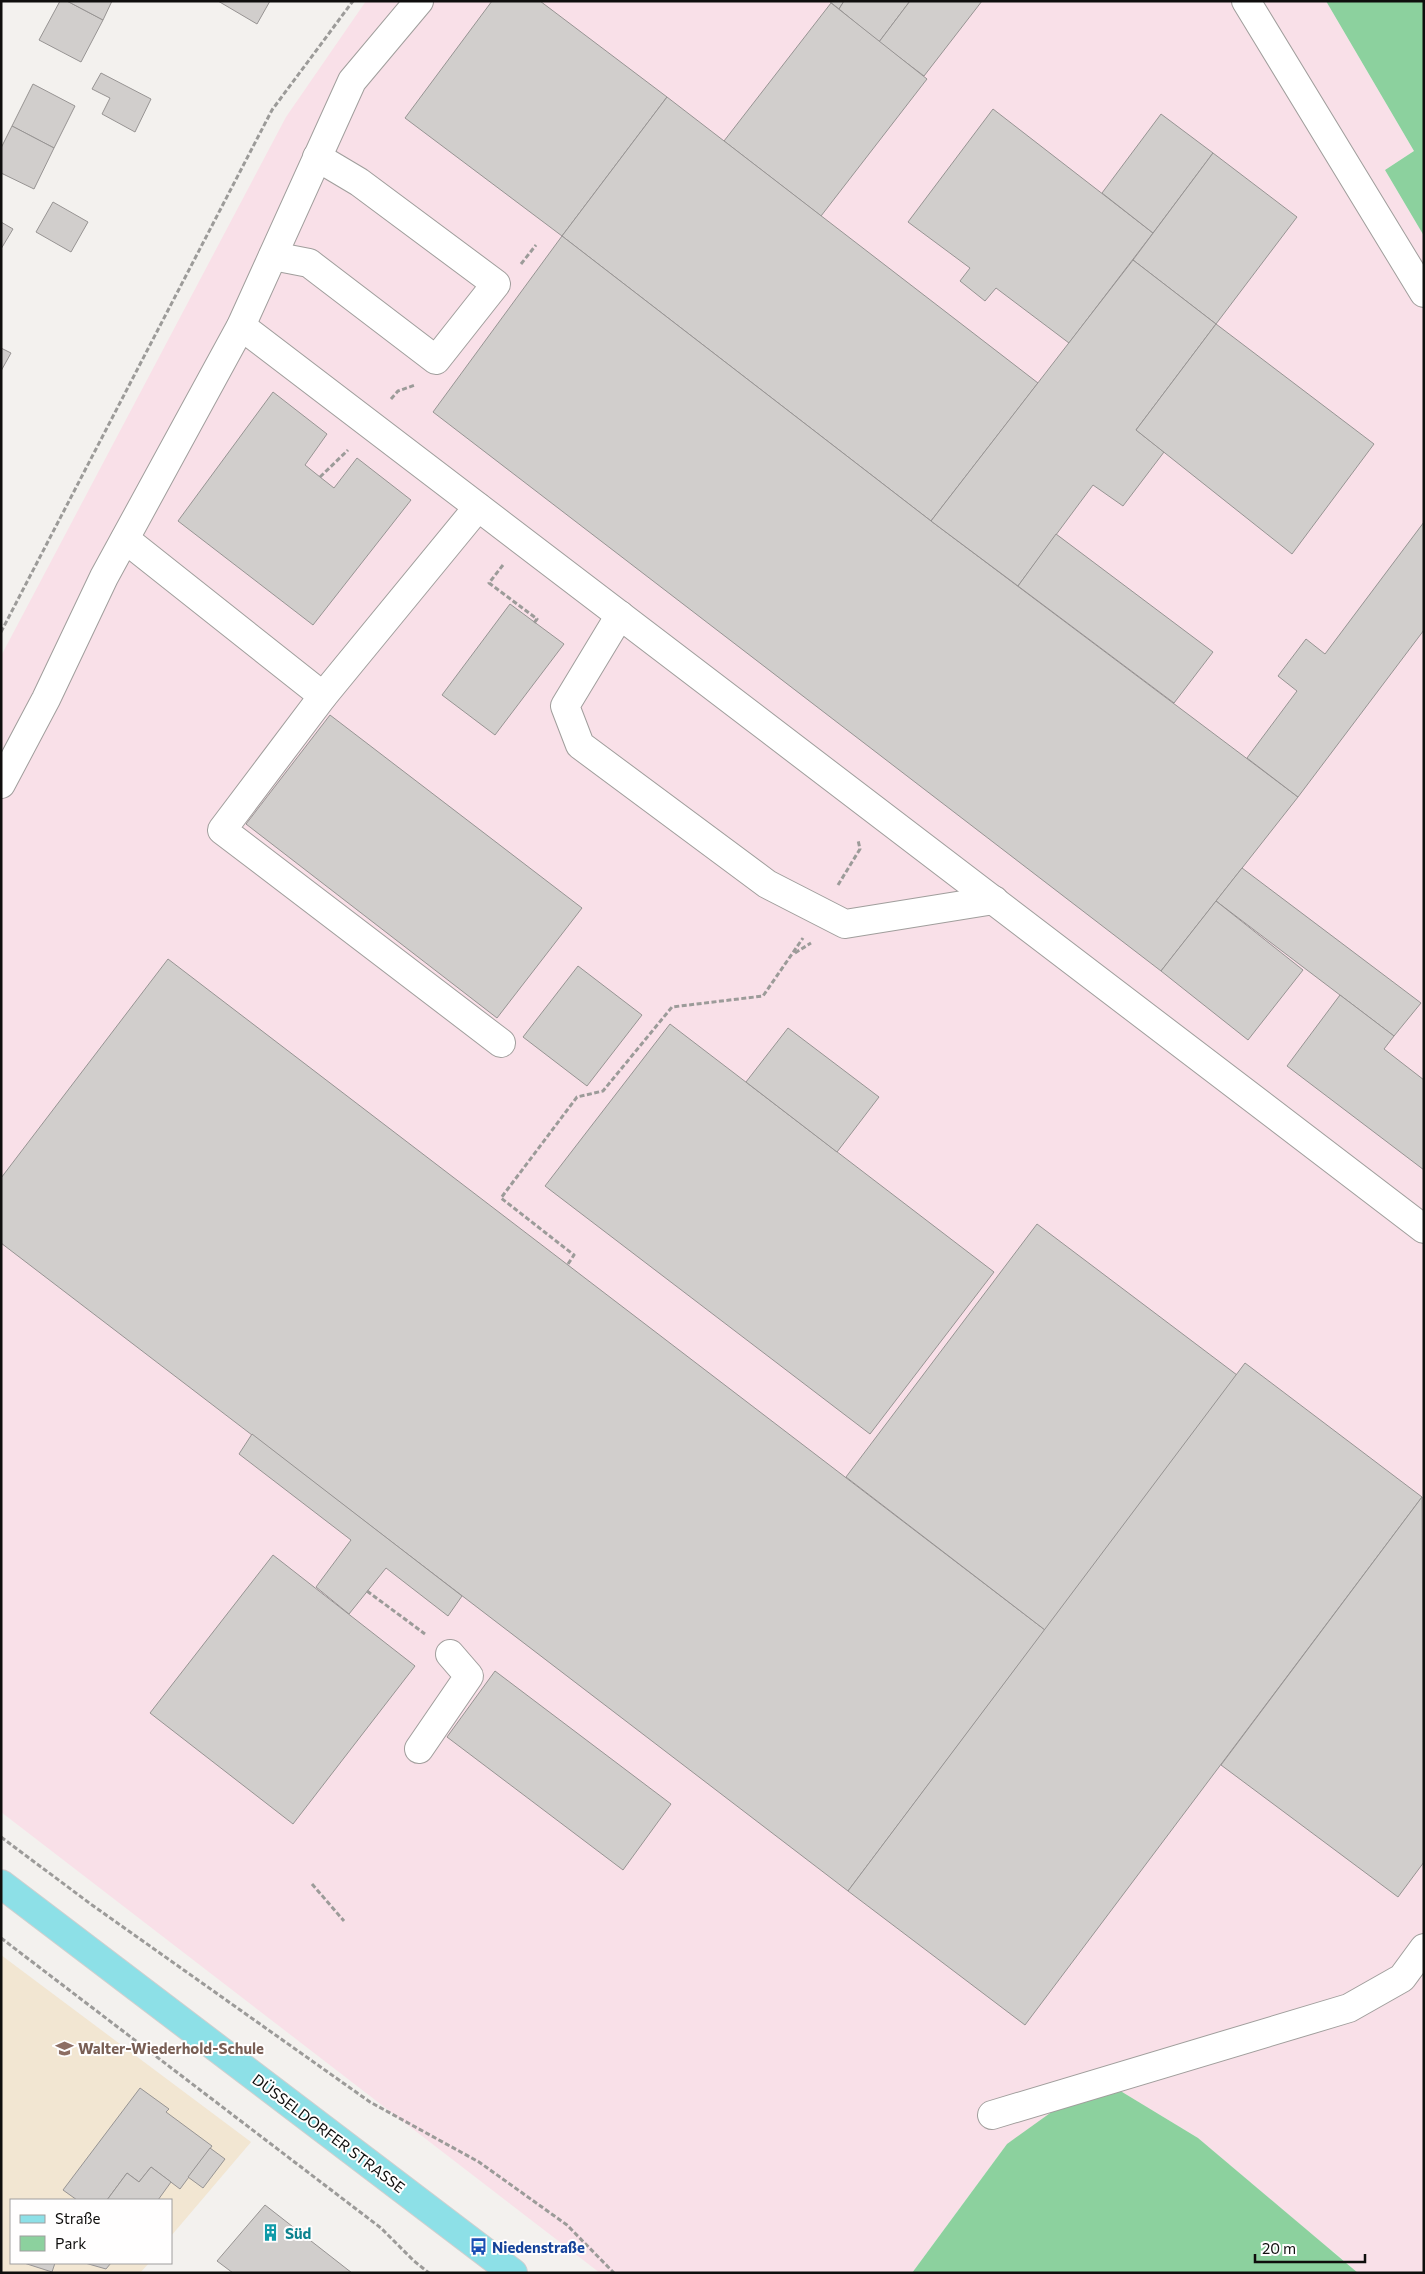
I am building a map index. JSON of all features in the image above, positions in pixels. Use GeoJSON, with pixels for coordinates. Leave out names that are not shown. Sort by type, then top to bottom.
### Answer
{"type":"FeatureCollection","features":[{"type":"Feature","properties":{"kind":"main road","name":"DÜSSELDORFER STRASSE"},"geometry":{"type":"LineString","coordinates":[[1,1884],[513,2273]]}},
{"type":"Feature","properties":{"kind":"lane"},"geometry":{"type":"LineString","coordinates":[[1,784],[124,539],[241,326],[352,82],[418,1]]}},
{"type":"Feature","properties":{"kind":"lane"},"geometry":{"type":"LineString","coordinates":[[1246,1],[1424,293]]}},
{"type":"Feature","properties":{"kind":"lane"},"geometry":{"type":"LineString","coordinates":[[273,256],[309,263],[436,360],[496,284],[359,182],[317,157]]}},
{"type":"Feature","properties":{"kind":"lane"},"geometry":{"type":"LineString","coordinates":[[241,326],[1424,1229]]}},
{"type":"Feature","properties":{"kind":"lane"},"geometry":{"type":"LineString","coordinates":[[478,507],[324,696],[222,830],[501,1043]]}},
{"type":"Feature","properties":{"kind":"lane"},"geometry":{"type":"LineString","coordinates":[[124,539],[324,696]]}},
{"type":"Feature","properties":{"kind":"lane"},"geometry":{"type":"LineString","coordinates":[[620,615],[565,706],[580,745],[767,884],[844,924],[994,900]]}},
{"type":"Feature","properties":{"kind":"lane"},"geometry":{"type":"LineString","coordinates":[[419,1749],[469,1676],[450,1654]]}},
{"type":"Feature","properties":{"kind":"lane"},"geometry":{"type":"LineString","coordinates":[[992,2115],[1349,2008],[1402,1978],[1424,1948]]}},
{"type":"Feature","properties":{"kind":"path"},"geometry":{"type":"LineString","coordinates":[[1,632],[272,110],[353,1]]}},
{"type":"Feature","properties":{"kind":"path"},"geometry":{"type":"LineString","coordinates":[[522,540],[489,583],[537,619],[534,623]]}},
{"type":"Feature","properties":{"kind":"path"},"geometry":{"type":"LineString","coordinates":[[568,1264],[574,1255],[501,1198],[577,1097],[603,1091],[672,1007],[763,996],[822,912],[860,849],[844,786]]}},
{"type":"Feature","properties":{"kind":"path"},"geometry":{"type":"LineString","coordinates":[[367,1591],[450,1654]]}},
{"type":"Feature","properties":{"kind":"path"},"geometry":{"type":"LineString","coordinates":[[1,1837],[92,1905],[370,2102],[487,2168],[567,2225],[614,2273]]}},
{"type":"Feature","properties":{"kind":"path"},"geometry":{"type":"LineString","coordinates":[[312,1884],[344,1921]]}},
{"type":"Feature","properties":{"kind":"path"},"geometry":{"type":"LineString","coordinates":[[1,1938],[381,2228],[414,2261],[429,2273]]}},
{"type":"Feature","properties":{"kind":"shaded area"},"geometry":{"type":"Polygon","coordinates":[[[366,1],[1326,1],[1414,151],[1385,170],[1424,236],[1424,2273],[1358,2273],[1333,2251],[1007,2144],[912,2273],[600,2273],[1,1812],[1,656],[286,117],[366,1]]]}},
{"type":"Feature","properties":{"kind":"shaded area","name":"Walter-Wiederhold-Schule"},"geometry":{"type":"Polygon","coordinates":[[[1,1955],[251,2142],[172,2235],[172,2199],[10,2199],[10,2264],[148,2264],[140,2273],[1,2273],[1,1955]]]}},
{"type":"Feature","properties":{"kind":"green space"},"geometry":{"type":"Polygon","coordinates":[[[1326,1],[1424,1],[1424,236],[1385,170],[1414,151],[1326,1]]]}},
{"type":"Feature","properties":{"kind":"green space"},"geometry":{"type":"Polygon","coordinates":[[[1099,2078],[1198,2138],[1358,2273],[912,2273],[1007,2144],[1099,2078]]]}},
{"type":"Feature","properties":{"kind":"building"},"geometry":{"type":"Polygon","coordinates":[[[60,1],[67,1],[103,20],[81,62],[39,40],[60,1]]]}},
{"type":"Feature","properties":{"kind":"building"},"geometry":{"type":"Polygon","coordinates":[[[67,1],[112,1],[103,20],[67,1]]]}},
{"type":"Feature","properties":{"kind":"building"},"geometry":{"type":"Polygon","coordinates":[[[218,1],[270,1],[257,24],[218,1]]]}},
{"type":"Feature","properties":{"kind":"building"},"geometry":{"type":"Polygon","coordinates":[[[492,1],[540,1],[667,97],[562,236],[405,118],[492,1]]]}},
{"type":"Feature","properties":{"kind":"building"},"geometry":{"type":"Polygon","coordinates":[[[829,1],[844,1],[839,9],[829,1]]]}},
{"type":"Feature","properties":{"kind":"building"},"geometry":{"type":"Polygon","coordinates":[[[844,1],[910,1],[879,42],[839,9],[844,1]]]}},
{"type":"Feature","properties":{"kind":"building"},"geometry":{"type":"Polygon","coordinates":[[[910,1],[982,1],[924,76],[879,42],[910,1]]]}},
{"type":"Feature","properties":{"kind":"building"},"geometry":{"type":"Polygon","coordinates":[[[831,3],[927,79],[821,216],[724,141],[831,3]]]}},
{"type":"Feature","properties":{"kind":"building"},"geometry":{"type":"Polygon","coordinates":[[[101,73],[151,99],[135,132],[102,114],[110,98],[92,89],[101,73]]]}},
{"type":"Feature","properties":{"kind":"building"},"geometry":{"type":"Polygon","coordinates":[[[33,84],[75,106],[54,148],[12,126],[33,84]]]}},
{"type":"Feature","properties":{"kind":"building"},"geometry":{"type":"Polygon","coordinates":[[[667,97],[1038,383],[931,521],[562,236],[667,97]]]}},
{"type":"Feature","properties":{"kind":"building"},"geometry":{"type":"Polygon","coordinates":[[[993,109],[1153,233],[1069,343],[996,288],[985,301],[960,281],[970,268],[908,222],[993,109]]]}},
{"type":"Feature","properties":{"kind":"building"},"geometry":{"type":"Polygon","coordinates":[[[1161,114],[1213,153],[1153,233],[1102,193],[1161,114]]]}},
{"type":"Feature","properties":{"kind":"building"},"geometry":{"type":"Polygon","coordinates":[[[12,126],[54,148],[34,189],[1,173],[1,148],[12,126]]]}},
{"type":"Feature","properties":{"kind":"building"},"geometry":{"type":"Polygon","coordinates":[[[1213,153],[1297,217],[1216,324],[1133,260],[1213,153]]]}},
{"type":"Feature","properties":{"kind":"building"},"geometry":{"type":"Polygon","coordinates":[[[53,202],[88,222],[71,252],[36,232],[53,202]]]}},
{"type":"Feature","properties":{"kind":"building"},"geometry":{"type":"Polygon","coordinates":[[[1,222],[13,229],[1,249],[1,222]]]}},
{"type":"Feature","properties":{"kind":"building"},"geometry":{"type":"Polygon","coordinates":[[[562,236],[931,521],[1298,797],[1161,971],[433,412],[562,236]]]}},
{"type":"Feature","properties":{"kind":"building"},"geometry":{"type":"Polygon","coordinates":[[[1133,260],[1216,324],[1136,430],[1164,452],[1123,506],[1093,485],[1018,586],[931,521],[1133,260]]]}},
{"type":"Feature","properties":{"kind":"building"},"geometry":{"type":"Polygon","coordinates":[[[1216,324],[1374,444],[1292,554],[1136,430],[1216,324]]]}},
{"type":"Feature","properties":{"kind":"building"},"geometry":{"type":"Polygon","coordinates":[[[1,348],[11,353],[1,371],[1,348]]]}},
{"type":"Feature","properties":{"kind":"building"},"geometry":{"type":"Polygon","coordinates":[[[273,392],[327,434],[305,465],[334,488],[357,458],[411,500],[313,625],[178,521],[273,392]]]}},
{"type":"Feature","properties":{"kind":"building"},"geometry":{"type":"Polygon","coordinates":[[[1424,522],[1424,630],[1298,797],[1247,758],[1297,691],[1278,676],[1306,639],[1325,654],[1424,522]]]}},
{"type":"Feature","properties":{"kind":"building"},"geometry":{"type":"Polygon","coordinates":[[[1056,534],[1213,652],[1174,703],[1018,586],[1056,534]]]}},
{"type":"Feature","properties":{"kind":"building"},"geometry":{"type":"Polygon","coordinates":[[[510,604],[564,644],[495,735],[442,695],[510,604]]]}},
{"type":"Feature","properties":{"kind":"building"},"geometry":{"type":"Polygon","coordinates":[[[330,715],[582,908],[497,1018],[246,824],[330,715]]]}},
{"type":"Feature","properties":{"kind":"building"},"geometry":{"type":"Polygon","coordinates":[[[1242,868],[1421,1003],[1394,1036],[1216,901],[1242,868]]]}},
{"type":"Feature","properties":{"kind":"building"},"geometry":{"type":"Polygon","coordinates":[[[1216,901],[1303,970],[1248,1040],[1161,971],[1216,901]]]}},
{"type":"Feature","properties":{"kind":"building"},"geometry":{"type":"Polygon","coordinates":[[[168,959],[1045,1630],[848,1891],[1,1243],[1,1178],[168,959]]]}},
{"type":"Feature","properties":{"kind":"building"},"geometry":{"type":"Polygon","coordinates":[[[578,966],[642,1015],[587,1086],[523,1037],[578,966]]]}},
{"type":"Feature","properties":{"kind":"building"},"geometry":{"type":"Polygon","coordinates":[[[1340,995],[1394,1036],[1384,1049],[1424,1080],[1424,1170],[1287,1066],[1340,995]]]}},
{"type":"Feature","properties":{"kind":"building"},"geometry":{"type":"Polygon","coordinates":[[[670,1024],[994,1272],[870,1434],[545,1186],[670,1024]]]}},
{"type":"Feature","properties":{"kind":"building"},"geometry":{"type":"Polygon","coordinates":[[[788,1028],[879,1097],[837,1152],[746,1082],[788,1028]]]}},
{"type":"Feature","properties":{"kind":"building"},"geometry":{"type":"Polygon","coordinates":[[[1037,1224],[1237,1375],[1045,1630],[846,1477],[1037,1224]]]}},
{"type":"Feature","properties":{"kind":"building"},"geometry":{"type":"Polygon","coordinates":[[[1245,1363],[1422,1497],[1025,2025],[848,1891],[1245,1363]]]}},
{"type":"Feature","properties":{"kind":"building"},"geometry":{"type":"Polygon","coordinates":[[[252,1434],[462,1596],[448,1616],[386,1568],[349,1614],[316,1587],[351,1540],[239,1454],[252,1434]]]}},
{"type":"Feature","properties":{"kind":"building"},"geometry":{"type":"Polygon","coordinates":[[[1422,1497],[1424,1862],[1398,1897],[1221,1765],[1422,1497]]]}},
{"type":"Feature","properties":{"kind":"building"},"geometry":{"type":"Polygon","coordinates":[[[273,1555],[415,1666],[293,1824],[150,1713],[273,1555]]]}},
{"type":"Feature","properties":{"kind":"building"},"geometry":{"type":"Polygon","coordinates":[[[495,1671],[671,1804],[623,1870],[447,1737],[495,1671]]]}},
{"type":"Feature","properties":{"kind":"building"},"geometry":{"type":"Polygon","coordinates":[[[140,2088],[169,2109],[166,2112],[212,2146],[180,2189],[151,2167],[139,2182],[127,2173],[108,2199],[76,2199],[63,2190],[140,2088]]]}},
{"type":"Feature","properties":{"kind":"building"},"geometry":{"type":"Polygon","coordinates":[[[210,2148],[225,2159],[203,2188],[188,2177],[210,2148]]]}},
{"type":"Feature","properties":{"kind":"building"},"geometry":{"type":"Polygon","coordinates":[[[151,2167],[171,2182],[159,2199],[108,2199],[127,2173],[139,2182],[151,2167]]]}},
{"type":"Feature","properties":{"kind":"building","name":"Süd"},"geometry":{"type":"Polygon","coordinates":[[[265,2205],[352,2273],[233,2273],[217,2261],[265,2205]]]}},
{"type":"Feature","properties":{"kind":"building"},"geometry":{"type":"Polygon","coordinates":[[[27,2264],[55,2264],[52,2272],[27,2264]]]}},
{"type":"Feature","properties":{"kind":"building"},"geometry":{"type":"Polygon","coordinates":[[[88,2264],[110,2264],[106,2269],[88,2264]]]}},
{"type":"Feature","properties":{"kind":"place","name":"Walter-Wiederhold-Schule"},"geometry":{"type":"Point","coordinates":[64,2048]}},
{"type":"Feature","properties":{"kind":"place","name":"Süd"},"geometry":{"type":"Point","coordinates":[271,2233]}},
{"type":"Feature","properties":{"kind":"place","name":"Niedenstraße"},"geometry":{"type":"Point","coordinates":[478,2247]}}]}
